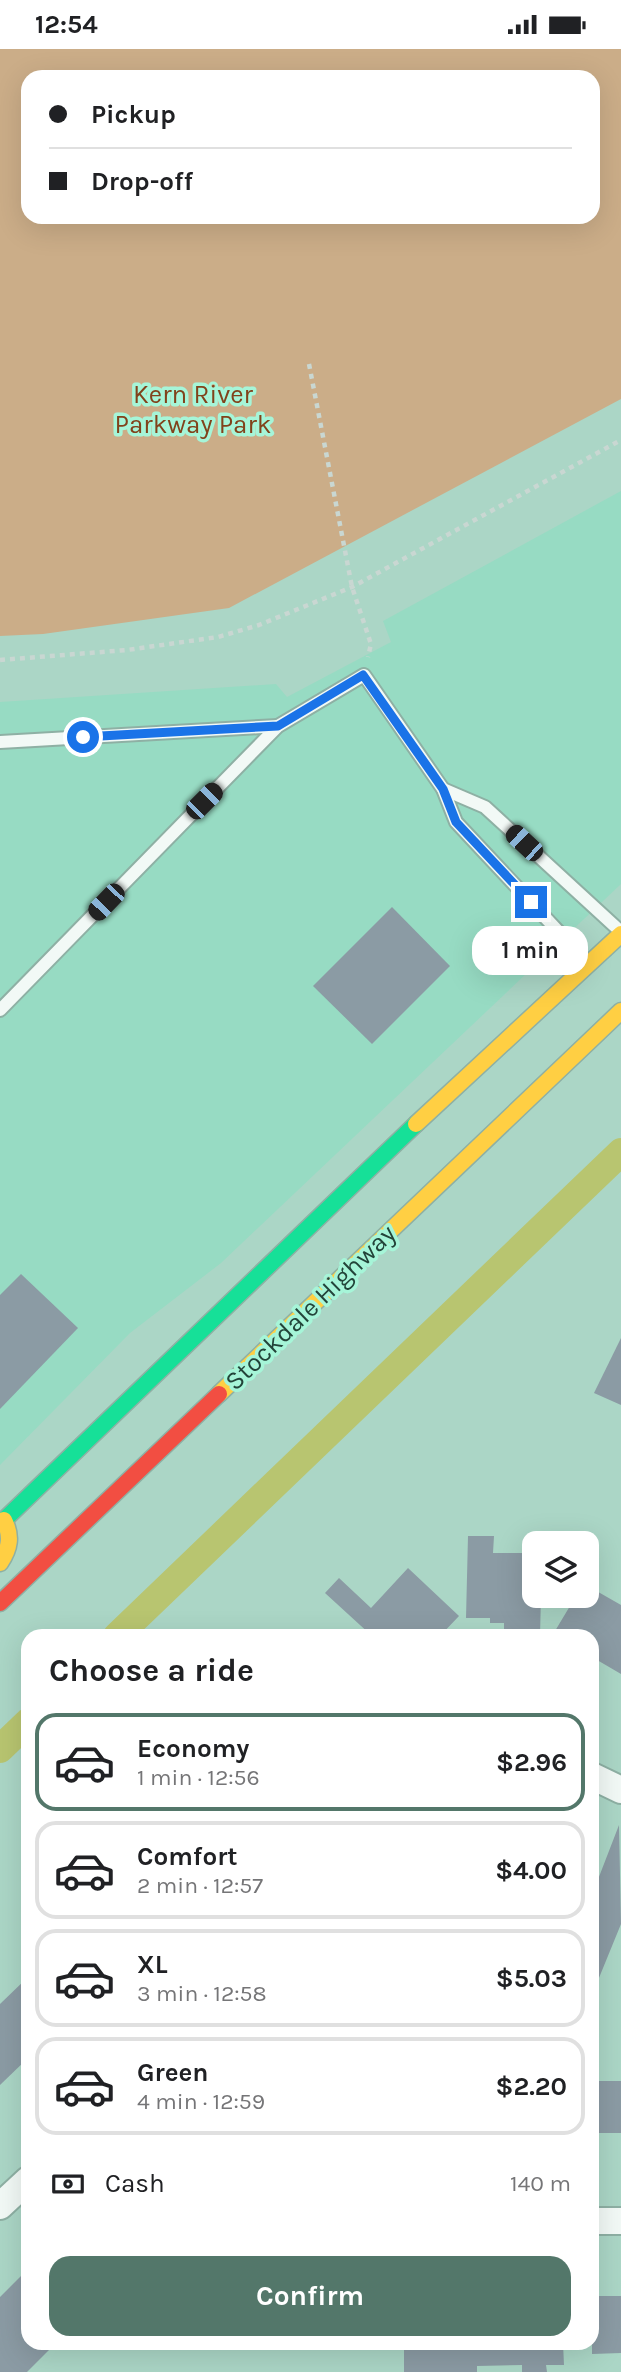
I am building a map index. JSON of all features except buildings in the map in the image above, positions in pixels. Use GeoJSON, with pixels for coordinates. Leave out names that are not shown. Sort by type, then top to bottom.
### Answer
{"type":"FeatureCollection","features":[{"type":"Feature","properties":{"kind":"main road"},"geometry":{"type":"LineString","coordinates":[[0,1563],[8,1553],[11,1541],[2,1522],[456,1085],[621,933]]}},
{"type":"Feature","properties":{"kind":"main road","name":"Stockdale Highway"},"geometry":{"type":"LineString","coordinates":[[0,1603],[621,1011]]}},
{"type":"Feature","properties":{"kind":"street"},"geometry":{"type":"LineString","coordinates":[[599,1779],[621,1790]]}},
{"type":"Feature","properties":{"kind":"street"},"geometry":{"type":"LineString","coordinates":[[0,2206],[21,2186]]}},
{"type":"Feature","properties":{"kind":"street"},"geometry":{"type":"LineString","coordinates":[[599,2221],[621,2221]]}},
{"type":"Feature","properties":{"kind":"lane"},"geometry":{"type":"LineString","coordinates":[[0,1010],[278,726],[363,675],[443,789],[456,822],[588,963]]}},
{"type":"Feature","properties":{"kind":"lane"},"geometry":{"type":"LineString","coordinates":[[0,742],[278,726]]}},
{"type":"Feature","properties":{"kind":"lane"},"geometry":{"type":"LineString","coordinates":[[443,789],[485,807],[621,933]]}},
{"type":"Feature","properties":{"kind":"path"},"geometry":{"type":"LineString","coordinates":[[309,364],[352,587],[371,643],[363,675]]}},
{"type":"Feature","properties":{"kind":"path"},"geometry":{"type":"LineString","coordinates":[[0,660],[127,650],[218,637],[259,625],[352,587],[621,440]]}},
{"type":"Feature","properties":{"kind":"shaded area"},"geometry":{"type":"Polygon","coordinates":[[[621,491],[621,884],[221,1263],[130,1333],[0,1465],[0,702],[276,684],[287,697],[391,642],[383,621],[621,491]]]}},
{"type":"Feature","properties":{"kind":"green space","name":"Kern River Parkway Park"},"geometry":{"type":"Polygon","coordinates":[[[0,49],[621,49],[621,399],[229,608],[43,634],[0,636],[0,49]]]}},
{"type":"Feature","properties":{"kind":"waterway"},"geometry":{"type":"LineString","coordinates":[[124,1629],[621,1152]]}},
{"type":"Feature","properties":{"kind":"waterway"},"geometry":{"type":"LineString","coordinates":[[0,1749],[21,1729]]}},
{"type":"Feature","properties":{"kind":"traffic: fast"},"geometry":{"type":"LineString","coordinates":[[0,1524],[416,1124]]}},
{"type":"Feature","properties":{"kind":"traffic: slow"},"geometry":{"type":"LineString","coordinates":[[416,1124],[621,934]]}},
{"type":"Feature","properties":{"kind":"traffic: slow"},"geometry":{"type":"LineString","coordinates":[[219,1394],[621,1011]]}},
{"type":"Feature","properties":{"kind":"traffic: slow"},"geometry":{"type":"LineString","coordinates":[[0,1563],[9,1542],[4,1520]]}},
{"type":"Feature","properties":{"kind":"traffic: jam"},"geometry":{"type":"LineString","coordinates":[[0,1603],[219,1394]]}},
{"type":"Feature","properties":{"kind":"route"},"geometry":{"type":"LineString","coordinates":[[83,737],[278,726],[363,675],[443,789],[456,822],[531,902]]}}]}
